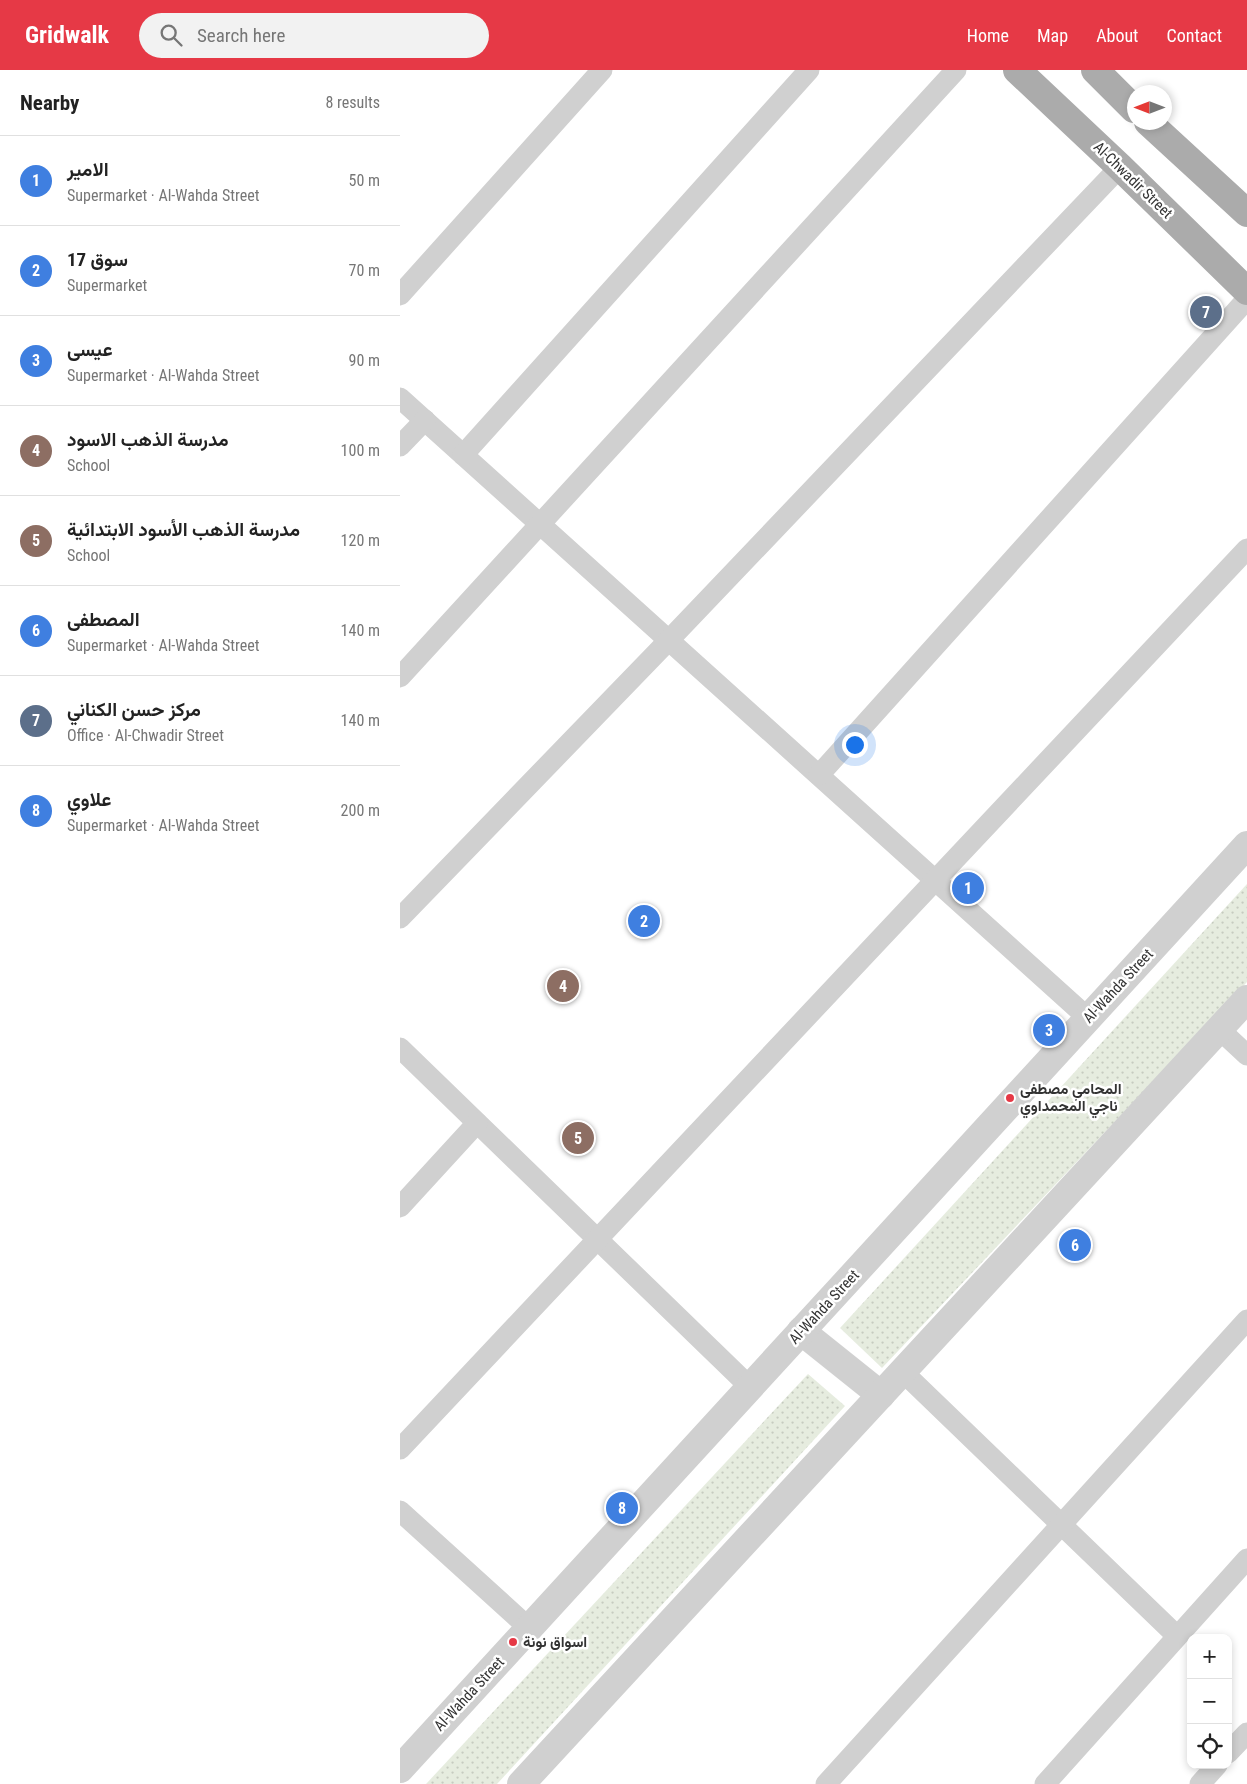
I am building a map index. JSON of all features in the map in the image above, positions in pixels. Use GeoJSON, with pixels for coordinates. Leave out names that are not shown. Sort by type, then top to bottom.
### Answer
{"type":"FeatureCollection","features":[{"type":"Feature","properties":{"kind":"main road","name":"Al-Chwadir Street"},"geometry":{"type":"LineString","coordinates":[[1017,70],[1247,291]]}},
{"type":"Feature","properties":{"kind":"main road"},"geometry":{"type":"LineString","coordinates":[[1095,70],[1127,102]]}},
{"type":"Feature","properties":{"kind":"main road"},"geometry":{"type":"LineString","coordinates":[[1157,130],[1247,212]]}},
{"type":"Feature","properties":{"kind":"street"},"geometry":{"type":"LineString","coordinates":[[400,295],[602,70]]}},
{"type":"Feature","properties":{"kind":"street"},"geometry":{"type":"LineString","coordinates":[[464,455],[809,70]]}},
{"type":"Feature","properties":{"kind":"street"},"geometry":{"type":"LineString","coordinates":[[400,677],[956,70]]}},
{"type":"Feature","properties":{"kind":"street"},"geometry":{"type":"LineString","coordinates":[[400,918],[669,640],[1120,167]]}},
{"type":"Feature","properties":{"kind":"street"},"geometry":{"type":"LineString","coordinates":[[819,775],[1247,299]]}},
{"type":"Feature","properties":{"kind":"street"},"geometry":{"type":"LineString","coordinates":[[400,398],[1088,1018]]}},
{"type":"Feature","properties":{"kind":"street"},"geometry":{"type":"LineString","coordinates":[[400,446],[424,420]]}},
{"type":"Feature","properties":{"kind":"street"},"geometry":{"type":"LineString","coordinates":[[400,1449],[1247,549]]}},
{"type":"Feature","properties":{"kind":"street","name":"Al-Wahda Street"},"geometry":{"type":"LineString","coordinates":[[400,1769],[1247,845]]}},
{"type":"Feature","properties":{"kind":"street"},"geometry":{"type":"LineString","coordinates":[[521,1784],[1247,999]]}},
{"type":"Feature","properties":{"kind":"street"},"geometry":{"type":"LineString","coordinates":[[1219,1029],[1247,1055]]}},
{"type":"Feature","properties":{"kind":"street"},"geometry":{"type":"LineString","coordinates":[[400,1048],[750,1387]]}},
{"type":"Feature","properties":{"kind":"street"},"geometry":{"type":"LineString","coordinates":[[400,1207],[477,1123]]}},
{"type":"Feature","properties":{"kind":"street"},"geometry":{"type":"LineString","coordinates":[[826,1784],[1247,1320]]}},
{"type":"Feature","properties":{"kind":"street"},"geometry":{"type":"LineString","coordinates":[[801,1331],[881,1395]]}},
{"type":"Feature","properties":{"kind":"street"},"geometry":{"type":"LineString","coordinates":[[903,1372],[1177,1636]]}},
{"type":"Feature","properties":{"kind":"street"},"geometry":{"type":"LineString","coordinates":[[400,1511],[529,1628]]}},
{"type":"Feature","properties":{"kind":"street"},"geometry":{"type":"LineString","coordinates":[[1045,1784],[1247,1559]]}},
{"type":"Feature","properties":{"kind":"street"},"geometry":{"type":"LineString","coordinates":[[1232,1749],[1247,1733]]}},
{"type":"Feature","properties":{"kind":"street"},"geometry":{"type":"LineString","coordinates":[[1200,1784],[1213,1769]]}},
{"type":"Feature","properties":{"kind":"shaded area"},"geometry":{"type":"Polygon","coordinates":[[[1247,884],[1247,982],[882,1368],[840,1328],[1247,884]]]}},
{"type":"Feature","properties":{"kind":"shaded area"},"geometry":{"type":"Polygon","coordinates":[[[808,1374],[845,1406],[497,1784],[426,1784],[808,1374]]]}},
{"type":"Feature","properties":{"kind":"place","name":"مركز حسن الكناني"},"geometry":{"type":"Point","coordinates":[1206,312]}},
{"type":"Feature","properties":{"kind":"place","name":"الامير"},"geometry":{"type":"Point","coordinates":[968,888]}},
{"type":"Feature","properties":{"kind":"place","name":"سوق 17"},"geometry":{"type":"Point","coordinates":[644,921]}},
{"type":"Feature","properties":{"kind":"place","name":"مدرسة الذهب الاسود"},"geometry":{"type":"Point","coordinates":[563,986]}},
{"type":"Feature","properties":{"kind":"place","name":"عيسى"},"geometry":{"type":"Point","coordinates":[1049,1030]}},
{"type":"Feature","properties":{"kind":"place","name":"المحامي مصطفى ناجي المحمداوي"},"geometry":{"type":"Point","coordinates":[1010,1098]}},
{"type":"Feature","properties":{"kind":"place","name":"مدرسة الذهب الأسود الابتدائية"},"geometry":{"type":"Point","coordinates":[578,1138]}},
{"type":"Feature","properties":{"kind":"place","name":"المصطفى"},"geometry":{"type":"Point","coordinates":[1075,1245]}},
{"type":"Feature","properties":{"kind":"place","name":"علاوي"},"geometry":{"type":"Point","coordinates":[622,1508]}},
{"type":"Feature","properties":{"kind":"place","name":"اسواق نونة"},"geometry":{"type":"Point","coordinates":[513,1642]}}]}
